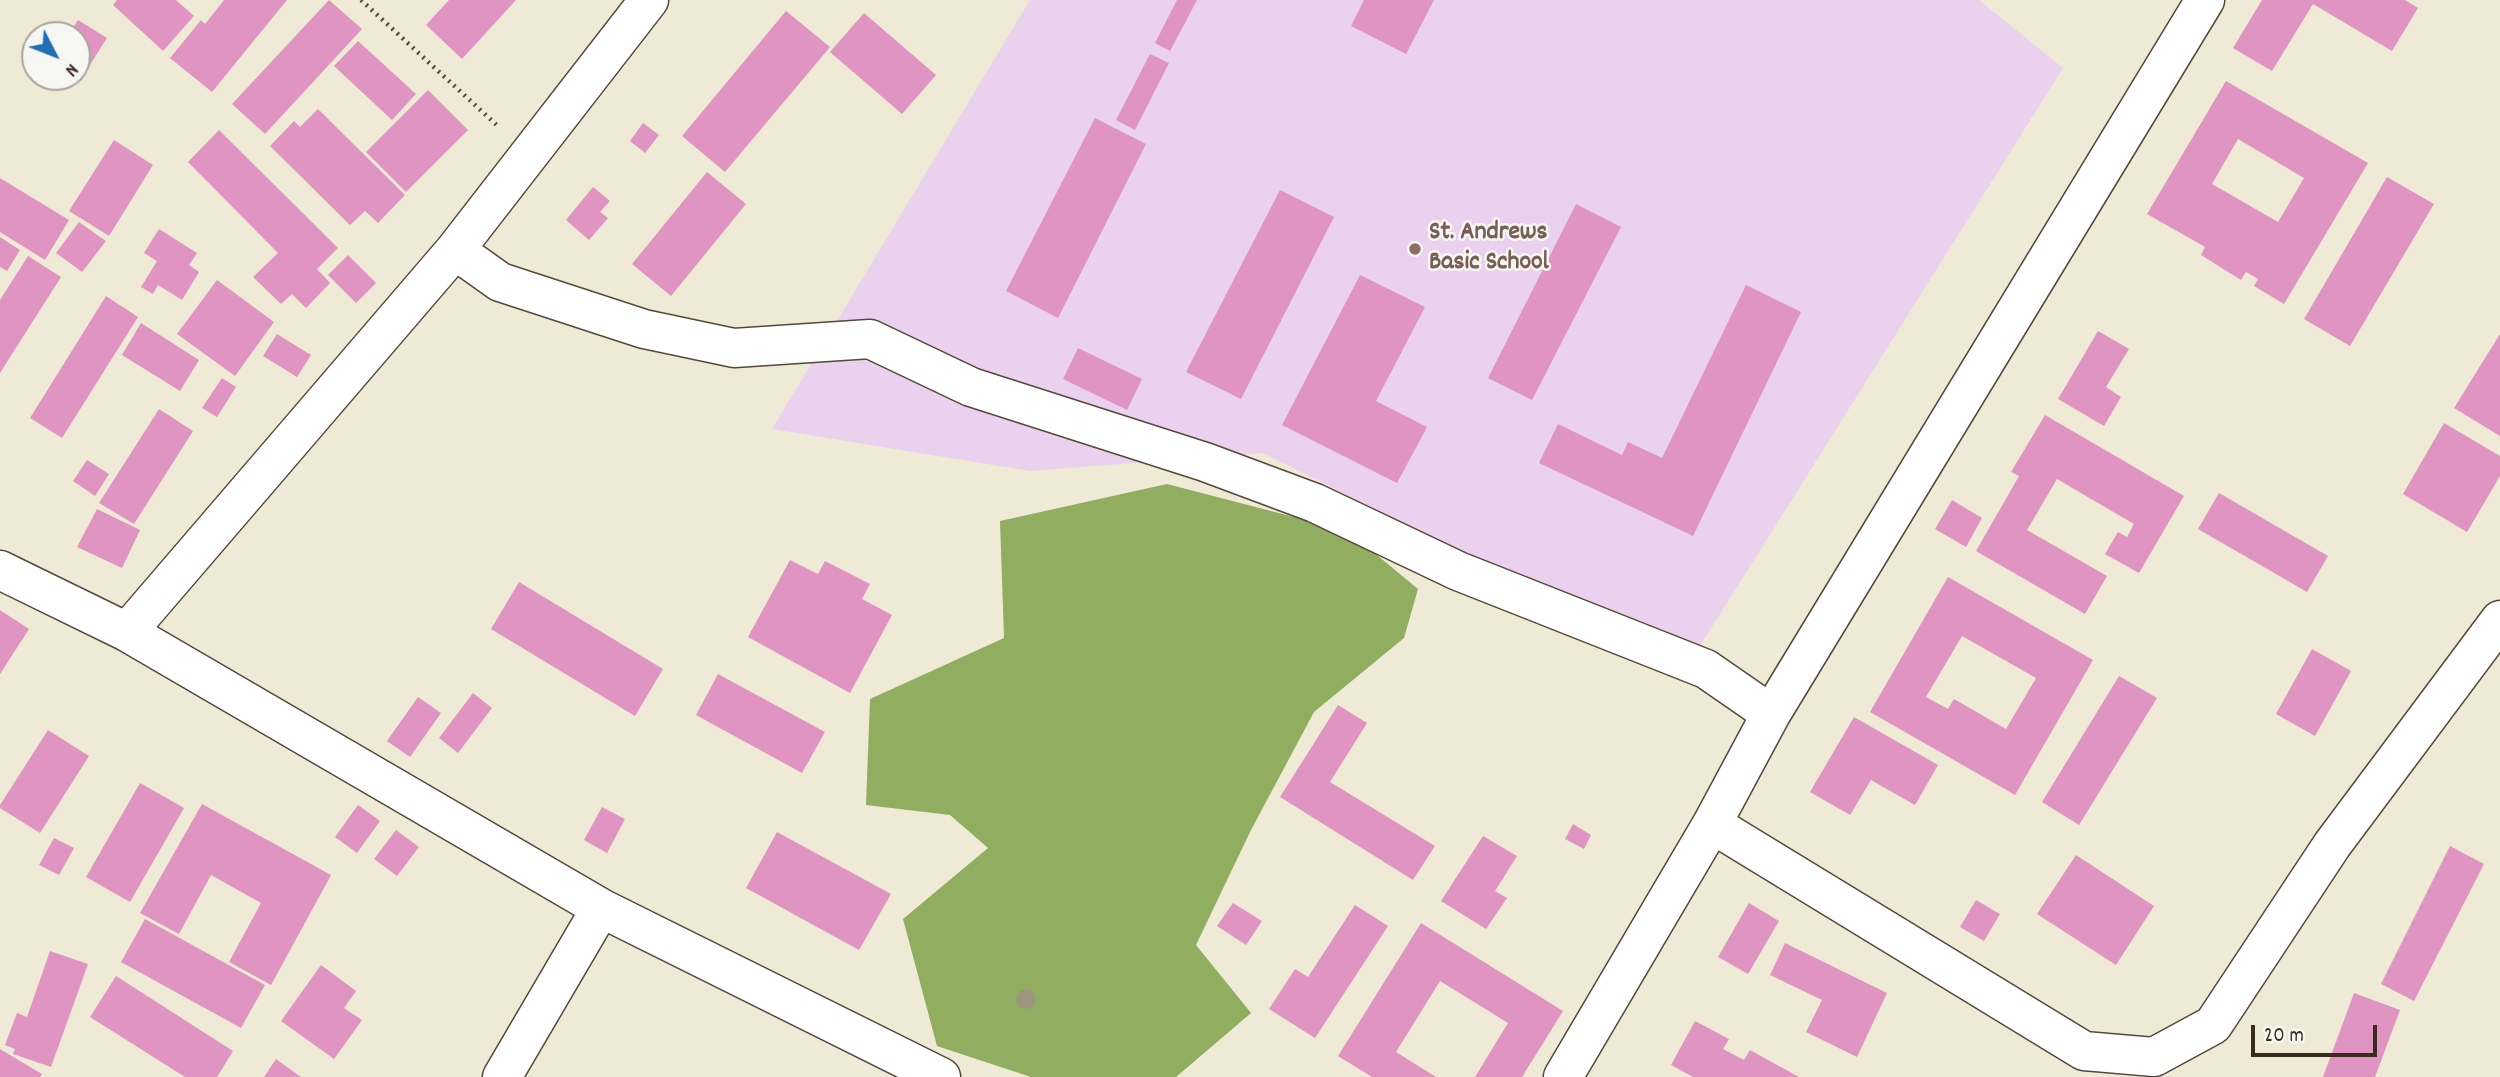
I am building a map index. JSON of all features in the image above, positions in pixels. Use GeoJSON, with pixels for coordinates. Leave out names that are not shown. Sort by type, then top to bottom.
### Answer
{"type":"FeatureCollection","features":[{"type":"Feature","properties":{"kind":"street"},"geometry":{"type":"LineString","coordinates":[[127,632],[455,250],[649,0]]}},
{"type":"Feature","properties":{"kind":"street"},"geometry":{"type":"LineString","coordinates":[[1563,1077],[1712,824],[1771,714],[2205,0]]}},
{"type":"Feature","properties":{"kind":"street"},"geometry":{"type":"LineString","coordinates":[[455,250],[500,282],[657,332],[734,348],[870,339],[971,387],[1205,462],[1314,503],[1458,571],[1706,669],[1771,714]]}},
{"type":"Feature","properties":{"kind":"street"},"geometry":{"type":"LineString","coordinates":[[0,570],[127,632],[601,908],[941,1077]]}},
{"type":"Feature","properties":{"kind":"street"},"geometry":{"type":"LineString","coordinates":[[1712,824],[2084,1051],[2154,1057],[2213,1025],[2332,845],[2500,620]]}},
{"type":"Feature","properties":{"kind":"street"},"geometry":{"type":"LineString","coordinates":[[502,1077],[601,908]]}},
{"type":"Feature","properties":{"kind":"path"},"geometry":{"type":"LineString","coordinates":[[361,0],[529,155]]}},
{"type":"Feature","properties":{"kind":"shaded area","name":"St. Andrews Basic School"},"geometry":{"type":"Polygon","coordinates":[[[1030,0],[1979,0],[2063,68],[1688,665],[1263,453],[1030,471],[772,429],[1030,0]]]}},
{"type":"Feature","properties":{"kind":"green space"},"geometry":{"type":"Polygon","coordinates":[[[1167,484],[1348,531],[1418,589],[1404,638],[1314,712],[1251,830],[1196,945],[1251,1013],[1176,1077],[1031,1077],[937,1046],[903,919],[988,848],[950,815],[866,805],[870,699],[1004,638],[1000,521],[1167,484]]]}},
{"type":"Feature","properties":{"kind":"building"},"geometry":{"type":"Polygon","coordinates":[[[117,0],[176,0],[194,16],[163,51],[113,5],[117,0]]]}},
{"type":"Feature","properties":{"kind":"building"},"geometry":{"type":"Polygon","coordinates":[[[224,0],[287,0],[212,92],[170,58],[201,20],[205,24],[224,0]]]}},
{"type":"Feature","properties":{"kind":"building"},"geometry":{"type":"Polygon","coordinates":[[[329,0],[362,29],[265,134],[232,104],[329,0]]]}},
{"type":"Feature","properties":{"kind":"building"},"geometry":{"type":"Polygon","coordinates":[[[449,0],[516,0],[462,59],[426,25],[449,0]]]}},
{"type":"Feature","properties":{"kind":"building"},"geometry":{"type":"Polygon","coordinates":[[[1177,0],[1197,0],[1170,51],[1155,43],[1177,0]]]}},
{"type":"Feature","properties":{"kind":"building"},"geometry":{"type":"Polygon","coordinates":[[[1364,0],[1434,0],[1406,54],[1351,26],[1364,0]]]}},
{"type":"Feature","properties":{"kind":"building"},"geometry":{"type":"Polygon","coordinates":[[[2262,0],[2405,0],[2418,8],[2392,51],[2313,4],[2272,71],[2233,48],[2262,0]]]}},
{"type":"Feature","properties":{"kind":"building"},"geometry":{"type":"Polygon","coordinates":[[[786,11],[830,47],[725,172],[682,136],[786,11]]]}},
{"type":"Feature","properties":{"kind":"building"},"geometry":{"type":"Polygon","coordinates":[[[864,13],[936,75],[902,114],[830,52],[864,13]]]}},
{"type":"Feature","properties":{"kind":"building"},"geometry":{"type":"Polygon","coordinates":[[[91,28],[107,38],[91,63],[91,28]]]}},
{"type":"Feature","properties":{"kind":"building"},"geometry":{"type":"Polygon","coordinates":[[[358,41],[416,94],[392,120],[334,66],[358,41]]]}},
{"type":"Feature","properties":{"kind":"building"},"geometry":{"type":"Polygon","coordinates":[[[1150,54],[1169,63],[1135,130],[1116,120],[1150,54]]]}},
{"type":"Feature","properties":{"kind":"building"},"geometry":{"type":"Polygon","coordinates":[[[2226,81],[2368,163],[2284,304],[2254,286],[2258,279],[2246,272],[2241,280],[2201,255],[2205,247],[2147,214],[2226,81]],[[2238,139],[2212,184],[2278,222],[2304,178],[2238,139]]]}},
{"type":"Feature","properties":{"kind":"building"},"geometry":{"type":"Polygon","coordinates":[[[428,90],[468,130],[406,192],[366,152],[428,90]]]}},
{"type":"Feature","properties":{"kind":"building"},"geometry":{"type":"Polygon","coordinates":[[[318,109],[405,195],[378,223],[365,211],[350,225],[270,146],[294,121],[300,127],[318,109]]]}},
{"type":"Feature","properties":{"kind":"building"},"geometry":{"type":"Polygon","coordinates":[[[1095,118],[1146,144],[1058,318],[1006,291],[1095,118]]]}},
{"type":"Feature","properties":{"kind":"building"},"geometry":{"type":"Polygon","coordinates":[[[643,123],[659,135],[645,153],[630,141],[643,123]]]}},
{"type":"Feature","properties":{"kind":"building"},"geometry":{"type":"Polygon","coordinates":[[[219,130],[338,248],[317,269],[330,283],[306,308],[292,294],[281,304],[253,277],[278,253],[188,162],[219,130]]]}},
{"type":"Feature","properties":{"kind":"building"},"geometry":{"type":"Polygon","coordinates":[[[114,140],[153,165],[109,236],[69,211],[114,140]]]}},
{"type":"Feature","properties":{"kind":"building"},"geometry":{"type":"Polygon","coordinates":[[[707,172],[746,204],[671,296],[632,264],[707,172]]]}},
{"type":"Feature","properties":{"kind":"building"},"geometry":{"type":"Polygon","coordinates":[[[2387,177],[2434,204],[2350,346],[2304,319],[2387,177]]]}},
{"type":"Feature","properties":{"kind":"building"},"geometry":{"type":"Polygon","coordinates":[[[0,178],[69,220],[45,260],[0,232],[0,178]]]}},
{"type":"Feature","properties":{"kind":"building"},"geometry":{"type":"Polygon","coordinates":[[[593,187],[610,201],[600,212],[608,218],[589,240],[566,220],[593,187]]]}},
{"type":"Feature","properties":{"kind":"building"},"geometry":{"type":"Polygon","coordinates":[[[1280,190],[1334,217],[1241,399],[1186,372],[1280,190]]]}},
{"type":"Feature","properties":{"kind":"building"},"geometry":{"type":"Polygon","coordinates":[[[1576,204],[1621,227],[1532,400],[1488,378],[1576,204]]]}},
{"type":"Feature","properties":{"kind":"building"},"geometry":{"type":"Polygon","coordinates":[[[79,222],[106,241],[82,272],[56,253],[79,222]]]}},
{"type":"Feature","properties":{"kind":"building"},"geometry":{"type":"Polygon","coordinates":[[[159,229],[197,253],[189,265],[199,272],[182,300],[158,285],[153,294],[141,287],[157,261],[144,253],[159,229]]]}},
{"type":"Feature","properties":{"kind":"building"},"geometry":{"type":"Polygon","coordinates":[[[0,237],[20,250],[7,271],[0,267],[0,237]]]}},
{"type":"Feature","properties":{"kind":"building"},"geometry":{"type":"Polygon","coordinates":[[[348,255],[376,283],[356,303],[328,275],[348,255]]]}},
{"type":"Feature","properties":{"kind":"building"},"geometry":{"type":"Polygon","coordinates":[[[28,256],[61,277],[0,373],[0,300],[28,256]]]}},
{"type":"Feature","properties":{"kind":"building"},"geometry":{"type":"Polygon","coordinates":[[[1360,275],[1425,307],[1376,401],[1427,427],[1397,483],[1282,425],[1360,275]]]}},
{"type":"Feature","properties":{"kind":"building"},"geometry":{"type":"Polygon","coordinates":[[[217,280],[274,322],[235,376],[177,334],[217,280]]]}},
{"type":"Feature","properties":{"kind":"building"},"geometry":{"type":"Polygon","coordinates":[[[1746,285],[1801,312],[1693,536],[1539,463],[1558,424],[1622,455],[1628,442],[1662,458],[1746,285]]]}},
{"type":"Feature","properties":{"kind":"building"},"geometry":{"type":"Polygon","coordinates":[[[106,296],[138,317],[62,438],[30,418],[106,296]]]}},
{"type":"Feature","properties":{"kind":"building"},"geometry":{"type":"Polygon","coordinates":[[[141,323],[199,360],[180,391],[122,355],[141,323]]]}},
{"type":"Feature","properties":{"kind":"building"},"geometry":{"type":"Polygon","coordinates":[[[2098,331],[2129,349],[2106,387],[2121,397],[2104,426],[2058,399],[2098,331]]]}},
{"type":"Feature","properties":{"kind":"building"},"geometry":{"type":"Polygon","coordinates":[[[277,334],[311,355],[297,377],[263,356],[277,334]]]}},
{"type":"Feature","properties":{"kind":"building"},"geometry":{"type":"Polygon","coordinates":[[[2500,334],[2500,436],[2454,408],[2500,334]]]}},
{"type":"Feature","properties":{"kind":"building"},"geometry":{"type":"Polygon","coordinates":[[[1078,348],[1142,379],[1127,410],[1063,379],[1078,348]]]}},
{"type":"Feature","properties":{"kind":"building"},"geometry":{"type":"Polygon","coordinates":[[[222,378],[236,387],[217,417],[202,408],[222,378]]]}},
{"type":"Feature","properties":{"kind":"building"},"geometry":{"type":"Polygon","coordinates":[[[159,409],[193,431],[134,524],[99,503],[159,409]]]}},
{"type":"Feature","properties":{"kind":"building"},"geometry":{"type":"Polygon","coordinates":[[[2045,415],[2184,496],[2139,573],[2105,554],[2118,532],[2127,537],[2134,524],[2057,479],[2027,530],[2107,576],[2085,614],[1976,551],[2019,476],[2011,472],[2045,415]]]}},
{"type":"Feature","properties":{"kind":"building"},"geometry":{"type":"Polygon","coordinates":[[[2444,423],[2500,456],[2500,476],[2467,532],[2403,494],[2444,423]]]}},
{"type":"Feature","properties":{"kind":"building"},"geometry":{"type":"Polygon","coordinates":[[[87,460],[109,474],[95,496],[73,481],[87,460]]]}},
{"type":"Feature","properties":{"kind":"building"},"geometry":{"type":"Polygon","coordinates":[[[2219,493],[2328,556],[2307,592],[2198,529],[2219,493]]]}},
{"type":"Feature","properties":{"kind":"building"},"geometry":{"type":"Polygon","coordinates":[[[1952,500],[1982,518],[1966,547],[1935,529],[1952,500]]]}},
{"type":"Feature","properties":{"kind":"building"},"geometry":{"type":"Polygon","coordinates":[[[97,509],[140,530],[122,568],[77,547],[97,509]]]}},
{"type":"Feature","properties":{"kind":"building"},"geometry":{"type":"Polygon","coordinates":[[[790,560],[818,574],[825,561],[870,584],[862,599],[892,615],[850,693],[748,637],[790,560]]]}},
{"type":"Feature","properties":{"kind":"building"},"geometry":{"type":"Polygon","coordinates":[[[1948,577],[2093,660],[2015,795],[1870,712],[1948,577]],[[1962,636],[1926,697],[1948,709],[1954,699],[2006,729],[2036,678],[1962,636]]]}},
{"type":"Feature","properties":{"kind":"building"},"geometry":{"type":"Polygon","coordinates":[[[519,582],[663,669],[635,716],[491,629],[519,582]]]}},
{"type":"Feature","properties":{"kind":"building"},"geometry":{"type":"Polygon","coordinates":[[[0,610],[29,629],[0,674],[0,610]]]}},
{"type":"Feature","properties":{"kind":"building"},"geometry":{"type":"Polygon","coordinates":[[[2312,649],[2351,671],[2315,736],[2276,714],[2312,649]]]}},
{"type":"Feature","properties":{"kind":"building"},"geometry":{"type":"Polygon","coordinates":[[[718,674],[825,732],[802,773],[696,715],[718,674]]]}},
{"type":"Feature","properties":{"kind":"building"},"geometry":{"type":"Polygon","coordinates":[[[2119,676],[2157,698],[2079,825],[2042,802],[2119,676]]]}},
{"type":"Feature","properties":{"kind":"building"},"geometry":{"type":"Polygon","coordinates":[[[473,693],[492,708],[458,753],[439,738],[473,693]]]}},
{"type":"Feature","properties":{"kind":"building"},"geometry":{"type":"Polygon","coordinates":[[[418,697],[441,713],[410,757],[387,741],[418,697]]]}},
{"type":"Feature","properties":{"kind":"building"},"geometry":{"type":"Polygon","coordinates":[[[1338,705],[1367,723],[1330,782],[1435,846],[1413,880],[1280,797],[1338,705]]]}},
{"type":"Feature","properties":{"kind":"building"},"geometry":{"type":"Polygon","coordinates":[[[1854,717],[1938,765],[1915,805],[1871,780],[1850,815],[1810,792],[1854,717]]]}},
{"type":"Feature","properties":{"kind":"building"},"geometry":{"type":"Polygon","coordinates":[[[48,730],[89,756],[40,833],[0,808],[0,805],[48,730]]]}},
{"type":"Feature","properties":{"kind":"building"},"geometry":{"type":"Polygon","coordinates":[[[140,783],[184,808],[130,902],[86,877],[140,783]]]}},
{"type":"Feature","properties":{"kind":"building"},"geometry":{"type":"Polygon","coordinates":[[[202,804],[331,875],[271,985],[229,962],[261,903],[211,875],[179,934],[140,913],[202,804]]]}},
{"type":"Feature","properties":{"kind":"building"},"geometry":{"type":"Polygon","coordinates":[[[358,805],[380,821],[357,853],[335,837],[358,805]]]}},
{"type":"Feature","properties":{"kind":"building"},"geometry":{"type":"Polygon","coordinates":[[[602,807],[625,819],[607,853],[584,840],[602,807]]]}},
{"type":"Feature","properties":{"kind":"building"},"geometry":{"type":"Polygon","coordinates":[[[1573,824],[1591,835],[1584,849],[1565,839],[1573,824]]]}},
{"type":"Feature","properties":{"kind":"building"},"geometry":{"type":"Polygon","coordinates":[[[396,830],[419,847],[397,876],[374,859],[396,830]]]}},
{"type":"Feature","properties":{"kind":"building"},"geometry":{"type":"Polygon","coordinates":[[[777,832],[891,894],[859,950],[746,888],[777,832]]]}},
{"type":"Feature","properties":{"kind":"building"},"geometry":{"type":"Polygon","coordinates":[[[1483,836],[1517,856],[1495,891],[1507,898],[1486,929],[1441,901],[1483,836]]]}},
{"type":"Feature","properties":{"kind":"building"},"geometry":{"type":"Polygon","coordinates":[[[54,838],[74,848],[59,875],[39,865],[54,838]]]}},
{"type":"Feature","properties":{"kind":"building"},"geometry":{"type":"Polygon","coordinates":[[[2450,846],[2484,864],[2414,1001],[2381,984],[2450,846]]]}},
{"type":"Feature","properties":{"kind":"building"},"geometry":{"type":"Polygon","coordinates":[[[2076,855],[2154,906],[2116,965],[2037,914],[2076,855]]]}},
{"type":"Feature","properties":{"kind":"building"},"geometry":{"type":"Polygon","coordinates":[[[1976,900],[2000,914],[1984,941],[1960,927],[1976,900]]]}},
{"type":"Feature","properties":{"kind":"building"},"geometry":{"type":"Polygon","coordinates":[[[1233,903],[1262,921],[1246,945],[1217,926],[1233,903]]]}},
{"type":"Feature","properties":{"kind":"building"},"geometry":{"type":"Polygon","coordinates":[[[1749,903],[1779,921],[1748,974],[1718,957],[1749,903]]]}},
{"type":"Feature","properties":{"kind":"building"},"geometry":{"type":"Polygon","coordinates":[[[1355,905],[1388,926],[1315,1038],[1269,1009],[1295,969],[1308,977],[1355,905]]]}},
{"type":"Feature","properties":{"kind":"building"},"geometry":{"type":"Polygon","coordinates":[[[145,919],[265,985],[241,1028],[121,962],[145,919]]]}},
{"type":"Feature","properties":{"kind":"building"},"geometry":{"type":"Polygon","coordinates":[[[1421,923],[1563,1011],[1522,1077],[1475,1077],[1508,1023],[1440,981],[1396,1052],[1436,1077],[1372,1077],[1338,1056],[1421,923]]]}},
{"type":"Feature","properties":{"kind":"building"},"geometry":{"type":"Polygon","coordinates":[[[1785,943],[1887,993],[1857,1057],[1806,1032],[1822,1000],[1770,975],[1785,943]]]}},
{"type":"Feature","properties":{"kind":"building"},"geometry":{"type":"Polygon","coordinates":[[[50,951],[88,964],[51,1067],[13,1054],[15,1049],[5,1045],[17,1013],[27,1017],[50,951]]]}},
{"type":"Feature","properties":{"kind":"building"},"geometry":{"type":"Polygon","coordinates":[[[321,965],[356,991],[344,1008],[362,1020],[334,1059],[281,1021],[321,965]]]}},
{"type":"Feature","properties":{"kind":"building"},"geometry":{"type":"Polygon","coordinates":[[[116,976],[233,1051],[217,1077],[185,1077],[90,1017],[116,976]]]}},
{"type":"Feature","properties":{"kind":"building"},"geometry":{"type":"Polygon","coordinates":[[[2354,993],[2400,1010],[2375,1077],[2323,1077],[2354,993]]]}},
{"type":"Feature","properties":{"kind":"building"},"geometry":{"type":"Polygon","coordinates":[[[1695,1021],[1729,1039],[1723,1049],[1744,1060],[1750,1050],[1799,1077],[1693,1077],[1671,1065],[1695,1021]]]}},
{"type":"Feature","properties":{"kind":"building"},"geometry":{"type":"Polygon","coordinates":[[[0,1049],[42,1074],[40,1077],[0,1077],[0,1049]]]}},
{"type":"Feature","properties":{"kind":"building"},"geometry":{"type":"Polygon","coordinates":[[[276,1059],[301,1077],[264,1077],[276,1059]]]}},
{"type":"Feature","properties":{"kind":"place","name":"St. Andrews Basic School"},"geometry":{"type":"Point","coordinates":[1415,249]}}]}
